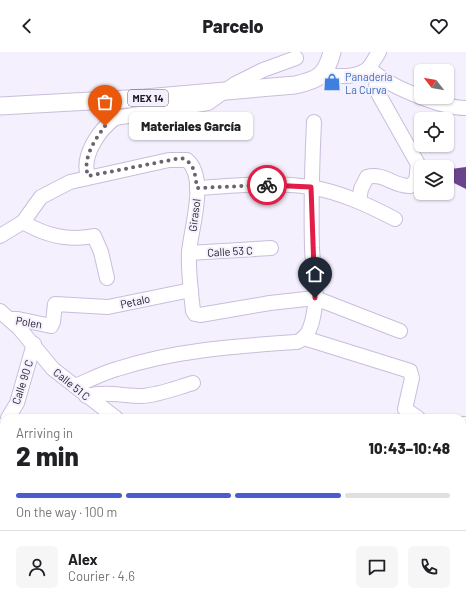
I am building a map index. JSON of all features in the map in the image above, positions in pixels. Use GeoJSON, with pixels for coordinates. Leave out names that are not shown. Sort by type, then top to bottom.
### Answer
{"type":"FeatureCollection","features":[{"type":"Feature","properties":{"kind":"main road"},"geometry":{"type":"LineString","coordinates":[[322,75],[330,62],[332,52]]}},
{"type":"Feature","properties":{"kind":"main road","name":"MEX 14"},"geometry":{"type":"LineString","coordinates":[[0,106],[222,92],[295,85],[308,82],[322,75]]}},
{"type":"Feature","properties":{"kind":"street"},"geometry":{"type":"LineString","coordinates":[[359,201],[367,177],[376,175],[406,186],[414,183],[418,176],[418,164],[416,158],[376,88],[373,72],[379,52]]}},
{"type":"Feature","properties":{"kind":"street"},"geometry":{"type":"LineString","coordinates":[[88,176],[86,170],[88,155],[105,126],[115,118],[208,103],[222,92],[263,70],[296,58]]}},
{"type":"Feature","properties":{"kind":"street"},"geometry":{"type":"LineString","coordinates":[[322,75],[352,76],[373,72],[418,97],[454,108],[466,108]]}},
{"type":"Feature","properties":{"kind":"street"},"geometry":{"type":"LineString","coordinates":[[74,386],[115,369],[140,362],[218,348],[297,342],[306,336],[314,311],[315,298],[311,187],[314,122]]}},
{"type":"Feature","properties":{"kind":"street","name":"Girasol"},"geometry":{"type":"LineString","coordinates":[[23,222],[41,197],[70,182],[88,176],[181,158],[187,160],[191,164],[194,170],[197,188],[189,253],[193,311],[195,314],[200,315],[270,303],[315,298]]}},
{"type":"Feature","properties":{"kind":"street"},"geometry":{"type":"LineString","coordinates":[[197,188],[279,185],[311,187],[359,201],[395,219]]}},
{"type":"Feature","properties":{"kind":"street"},"geometry":{"type":"LineString","coordinates":[[0,236],[23,222],[35,229],[58,237],[70,238],[94,236],[101,252],[106,278]]}},
{"type":"Feature","properties":{"kind":"street","name":"Calle 53 C"},"geometry":{"type":"LineString","coordinates":[[189,253],[271,248]]}},
{"type":"Feature","properties":{"kind":"street","name":"Petalo"},"geometry":{"type":"LineString","coordinates":[[78,307],[108,307],[191,290]]}},
{"type":"Feature","properties":{"kind":"street"},"geometry":{"type":"LineString","coordinates":[[315,298],[400,331]]}},
{"type":"Feature","properties":{"kind":"street","name":"Polen"},"geometry":{"type":"LineString","coordinates":[[5,315],[51,326],[53,322],[55,304],[78,307]]}},
{"type":"Feature","properties":{"kind":"street","name":"Calle 51 C"},"geometry":{"type":"LineString","coordinates":[[5,315],[34,344],[48,364],[86,396],[111,414]]}},
{"type":"Feature","properties":{"kind":"street"},"geometry":{"type":"LineString","coordinates":[[306,336],[408,370],[412,378],[406,409],[411,414]]}},
{"type":"Feature","properties":{"kind":"street","name":"Calle 90 C"},"geometry":{"type":"LineString","coordinates":[[10,414],[17,403],[34,344]]}},
{"type":"Feature","properties":{"kind":"street"},"geometry":{"type":"LineString","coordinates":[[86,396],[100,393],[141,396],[155,394],[193,383]]}},
{"type":"Feature","properties":{"kind":"street"},"geometry":{"type":"LineString","coordinates":[[245,610],[254,610]]}},
{"type":"Feature","properties":{"kind":"building"},"geometry":{"type":"Polygon","coordinates":[[[466,167],[466,189],[454,183],[454,169],[466,167]]]}},
{"type":"Feature","properties":{"kind":"way so far"},"geometry":{"type":"LineString","coordinates":[[105,126],[88,155],[86,164],[88,176],[181,158],[187,160],[191,164],[194,170],[197,188],[267,185]]}},
{"type":"Feature","properties":{"kind":"place","name":"Panadería La Curva"},"geometry":{"type":"Point","coordinates":[332,82]}},
{"type":"Feature","properties":{"kind":"place","name":"Materiales García"},"geometry":{"type":"Point","coordinates":[105,126]}},
{"type":"Feature","properties":{"kind":"route"},"geometry":{"type":"LineString","coordinates":[[267,185],[297,185],[311,187],[312,249],[316,288],[315,298]]}}]}
